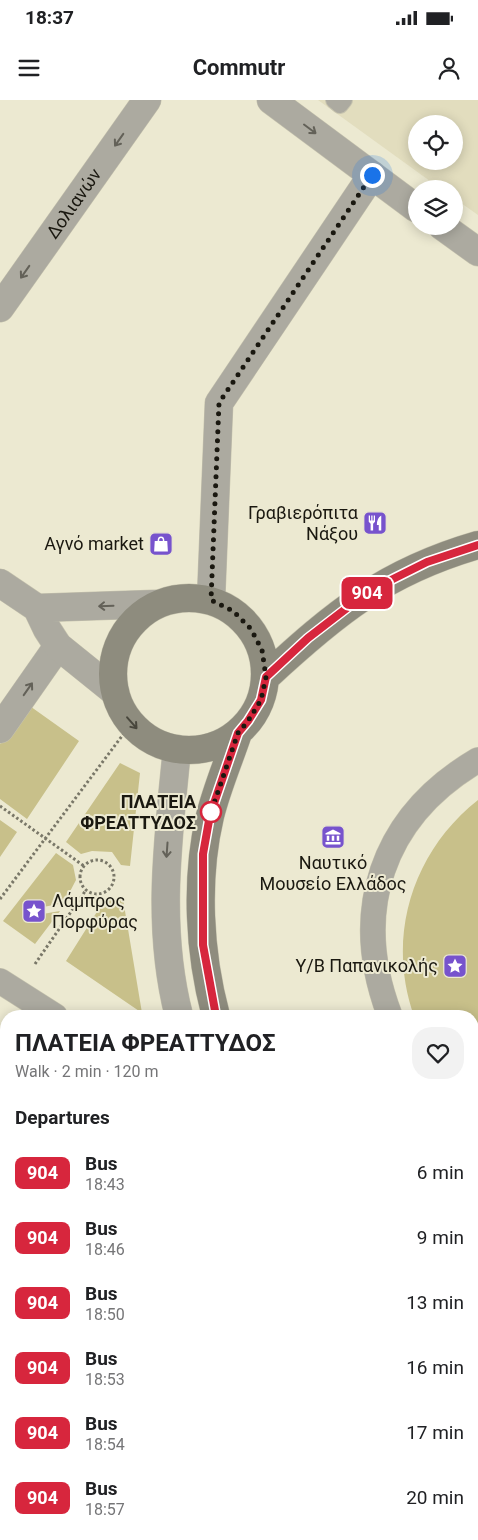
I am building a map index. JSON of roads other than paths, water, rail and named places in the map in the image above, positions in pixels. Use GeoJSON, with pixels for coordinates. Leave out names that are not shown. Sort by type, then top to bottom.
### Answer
{"type":"FeatureCollection","features":[{"type":"Feature","properties":{"kind":"main road"},"geometry":{"type":"LineString","coordinates":[[266,677],[308,638],[369,591],[427,562],[478,545]]}},
{"type":"Feature","properties":{"kind":"main road"},"geometry":{"type":"LineString","coordinates":[[215,1010],[203,945],[203,854],[210,815],[238,733],[261,700],[266,677],[262,650],[251,629],[233,611],[211,600],[188,597],[155,604],[144,611],[127,627],[117,648],[112,670],[114,692],[121,709],[131,724],[160,744],[177,749],[195,750],[214,746],[238,733]]}},
{"type":"Feature","properties":{"kind":"street","name":"Δολιανών"},"geometry":{"type":"LineString","coordinates":[[0,308],[147,100]]}},
{"type":"Feature","properties":{"kind":"street"},"geometry":{"type":"LineString","coordinates":[[271,100],[408,202]]}},
{"type":"Feature","properties":{"kind":"street"},"geometry":{"type":"LineString","coordinates":[[211,600],[219,403],[372,175]]}},
{"type":"Feature","properties":{"kind":"street"},"geometry":{"type":"LineString","coordinates":[[454,235],[478,252]]}},
{"type":"Feature","properties":{"kind":"street"},"geometry":{"type":"LineString","coordinates":[[0,583],[37,608],[46,629],[58,646],[114,692]]}},
{"type":"Feature","properties":{"kind":"street"},"geometry":{"type":"LineString","coordinates":[[37,608],[155,604]]}},
{"type":"Feature","properties":{"kind":"street"},"geometry":{"type":"LineString","coordinates":[[0,728],[58,646]]}},
{"type":"Feature","properties":{"kind":"street"},"geometry":{"type":"LineString","coordinates":[[177,749],[167,851],[165,898],[166,948],[178,1010]]}},
{"type":"Feature","properties":{"kind":"street"},"geometry":{"type":"LineString","coordinates":[[388,1010],[376,974],[372,938],[373,911],[387,858],[399,834],[433,791],[454,774],[478,760]]}},
{"type":"Feature","properties":{"kind":"street"},"geometry":{"type":"LineString","coordinates":[[8,986],[46,1010]]}},
{"type":"Feature","properties":{"kind":"lane"},"geometry":{"type":"LineString","coordinates":[[334,100],[340,105],[344,100]]}},
{"type":"Feature","properties":{"kind":"place","name":"Γραβιερόπιτα Νάξου"},"geometry":{"type":"Point","coordinates":[375,523]}},
{"type":"Feature","properties":{"kind":"place","name":"Αγνό market"},"geometry":{"type":"Point","coordinates":[161,544]}},
{"type":"Feature","properties":{"kind":"place","name":"ΠΛΑΤΕΙΑ ΦΡΕΑΤΤΥΔΟΣ"},"geometry":{"type":"Point","coordinates":[211,812]}},
{"type":"Feature","properties":{"kind":"place","name":"Ναυτικό Μουσείο Ελλάδος"},"geometry":{"type":"Point","coordinates":[333,837]}},
{"type":"Feature","properties":{"kind":"place","name":"Λάμπρος Πορφύρας"},"geometry":{"type":"Point","coordinates":[34,911]}},
{"type":"Feature","properties":{"kind":"place","name":"Υ/Β Παπανικολής"},"geometry":{"type":"Point","coordinates":[455,966]}}]}
